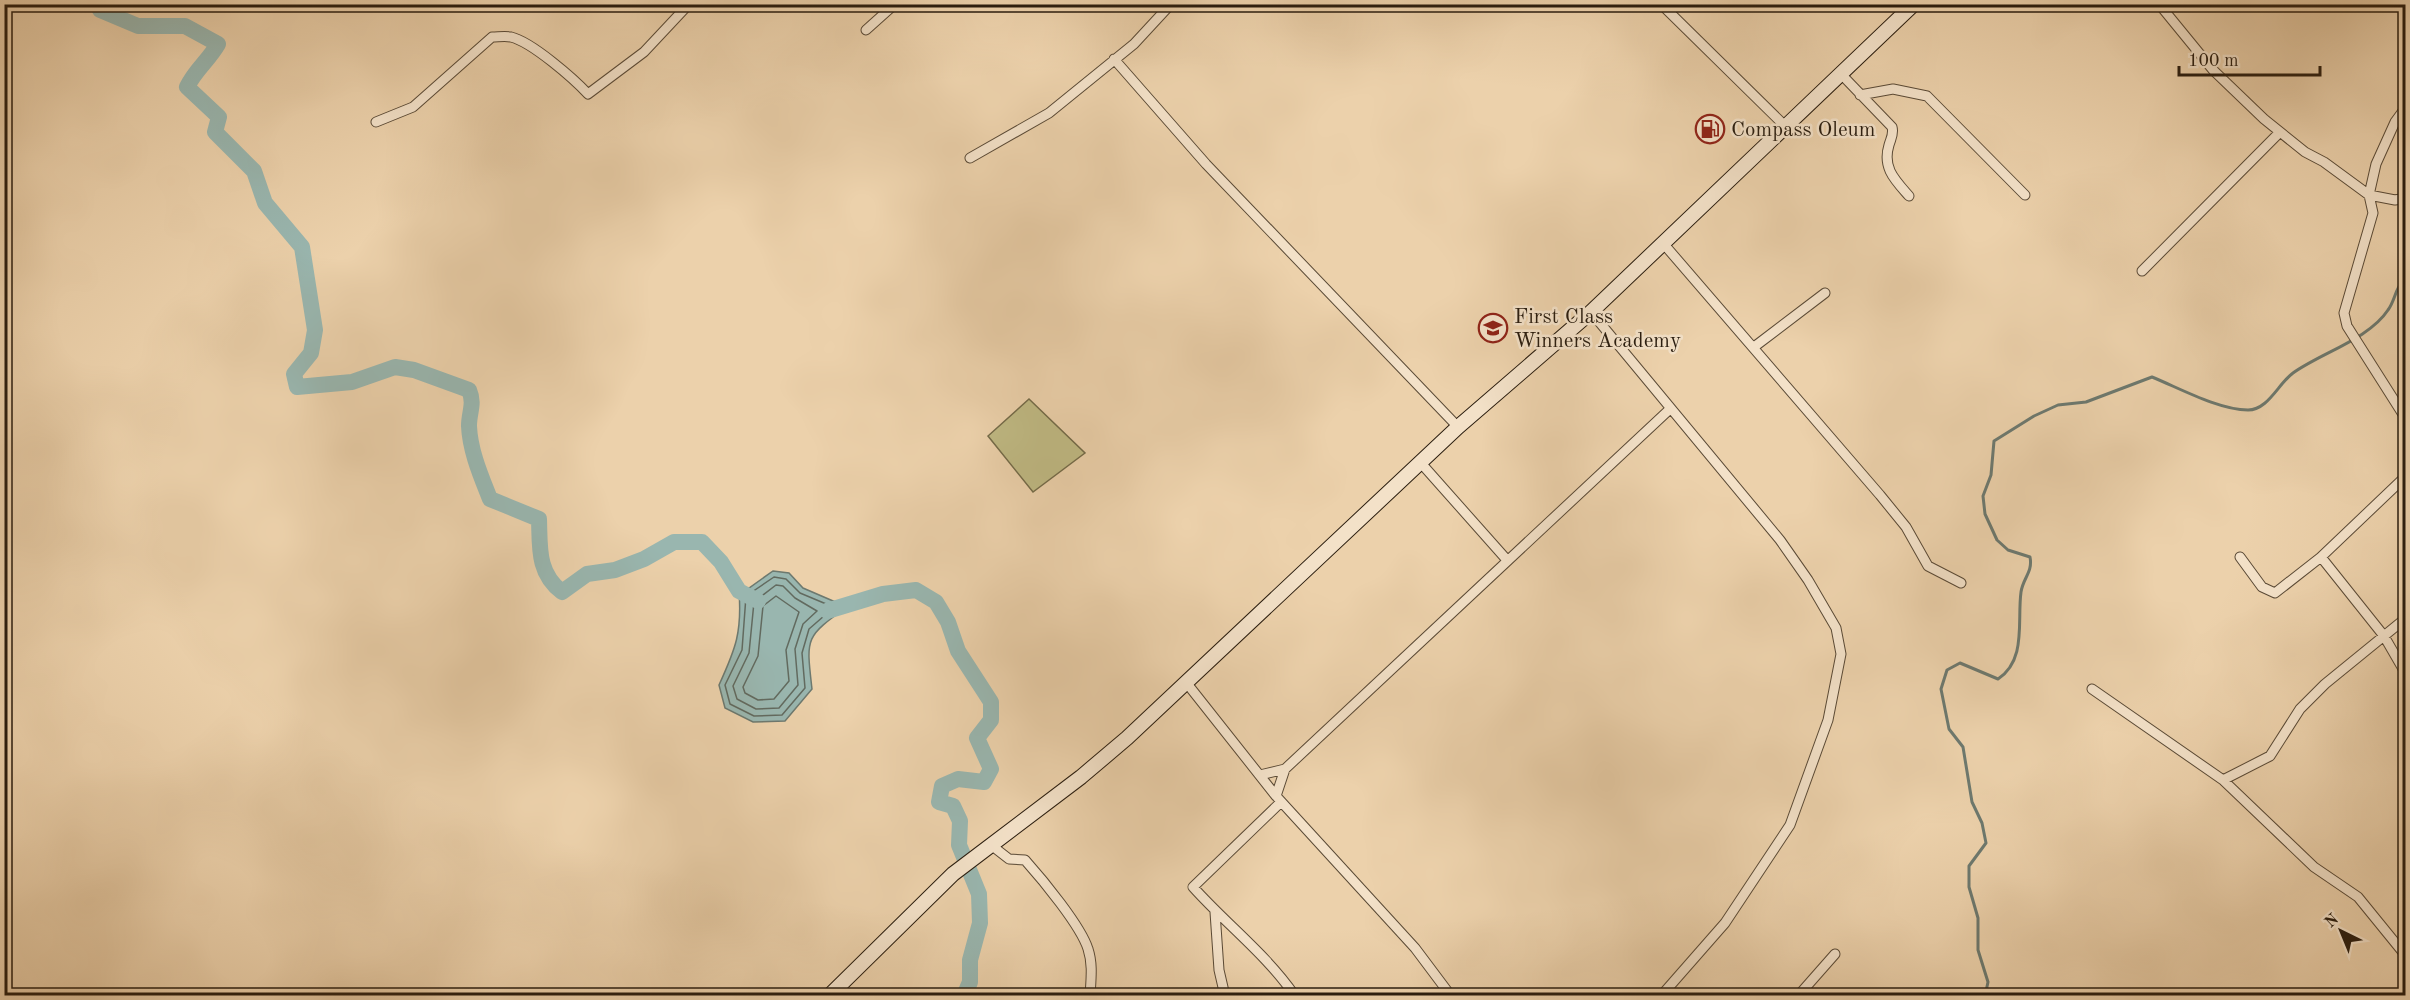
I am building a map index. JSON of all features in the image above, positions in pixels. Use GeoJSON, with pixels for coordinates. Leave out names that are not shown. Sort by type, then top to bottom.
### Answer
{"type":"FeatureCollection","features":[{"type":"Feature","properties":{"kind":"main road"},"geometry":{"type":"LineString","coordinates":[[829,996],[953,874],[1081,777],[1127,738],[1185,681],[1458,427],[1591,312],[1914,4]]}},
{"type":"Feature","properties":{"kind":"street"},"geometry":{"type":"LineString","coordinates":[[376,122],[413,107],[492,37],[513,37],[535,50],[574,78],[588,94],[644,52],[688,4]]}},
{"type":"Feature","properties":{"kind":"street"},"geometry":{"type":"LineString","coordinates":[[866,30],[895,4]]}},
{"type":"Feature","properties":{"kind":"street"},"geometry":{"type":"LineString","coordinates":[[970,158],[1049,113],[1134,44],[1171,4]]}},
{"type":"Feature","properties":{"kind":"street"},"geometry":{"type":"LineString","coordinates":[[1660,4],[1785,126]]}},
{"type":"Feature","properties":{"kind":"street"},"geometry":{"type":"LineString","coordinates":[[2158,4],[2213,70],[2280,132],[2369,195],[2395,200],[2406,198]]}},
{"type":"Feature","properties":{"kind":"street"},"geometry":{"type":"LineString","coordinates":[[1114,60],[1245,205],[1458,427]]}},
{"type":"Feature","properties":{"kind":"street"},"geometry":{"type":"LineString","coordinates":[[1841,74],[1894,130],[1886,158],[1887,167],[1892,178],[1909,196]]}},
{"type":"Feature","properties":{"kind":"street"},"geometry":{"type":"LineString","coordinates":[[1860,96],[1893,89],[1927,96],[2025,195]]}},
{"type":"Feature","properties":{"kind":"street"},"geometry":{"type":"LineString","coordinates":[[2406,107],[2395,122],[2376,164],[2369,195],[2373,213],[2344,313],[2351,332],[2406,419]]}},
{"type":"Feature","properties":{"kind":"street"},"geometry":{"type":"LineString","coordinates":[[2142,271],[2280,132]]}},
{"type":"Feature","properties":{"kind":"street"},"geometry":{"type":"LineString","coordinates":[[1662,242],[1906,527],[1928,566],[1961,583]]}},
{"type":"Feature","properties":{"kind":"street"},"geometry":{"type":"LineString","coordinates":[[1754,348],[1825,293]]}},
{"type":"Feature","properties":{"kind":"street"},"geometry":{"type":"LineString","coordinates":[[1591,312],[1741,491],[1808,580],[1836,628],[1841,654],[1828,720],[1790,825],[1725,923],[1660,996]]}},
{"type":"Feature","properties":{"kind":"street"},"geometry":{"type":"LineString","coordinates":[[1260,775],[1285,769],[1670,409]]}},
{"type":"Feature","properties":{"kind":"street"},"geometry":{"type":"LineString","coordinates":[[1420,462],[1507,560]]}},
{"type":"Feature","properties":{"kind":"street"},"geometry":{"type":"LineString","coordinates":[[2240,556],[2262,586],[2275,592],[2321,557],[2406,476]]}},
{"type":"Feature","properties":{"kind":"street"},"geometry":{"type":"LineString","coordinates":[[2321,557],[2385,636],[2406,674]]}},
{"type":"Feature","properties":{"kind":"street"},"geometry":{"type":"LineString","coordinates":[[2223,780],[2270,756],[2300,709],[2325,684],[2406,618]]}},
{"type":"Feature","properties":{"kind":"street"},"geometry":{"type":"LineString","coordinates":[[1185,681],[1278,799],[1415,948],[1445,993]]}},
{"type":"Feature","properties":{"kind":"street"},"geometry":{"type":"LineString","coordinates":[[2092,689],[2223,780],[2314,867],[2358,897],[2406,956]]}},
{"type":"Feature","properties":{"kind":"street"},"geometry":{"type":"LineString","coordinates":[[1285,769],[1278,799],[1193,887],[1215,912],[1270,961],[1296,996]]}},
{"type":"Feature","properties":{"kind":"street"},"geometry":{"type":"LineString","coordinates":[[991,845],[1010,859],[1025,860],[1076,928],[1087,946],[1092,965],[1090,996]]}},
{"type":"Feature","properties":{"kind":"street"},"geometry":{"type":"LineString","coordinates":[[1215,912],[1219,970],[1225,996]]}},
{"type":"Feature","properties":{"kind":"street"},"geometry":{"type":"LineString","coordinates":[[1798,996],[1835,954]]}},
{"type":"Feature","properties":{"kind":"shaded area"},"geometry":{"type":"Polygon","coordinates":[[[1029,399],[1085,453],[1033,492],[988,436],[1029,399]]]}},
{"type":"Feature","properties":{"kind":"water"},"geometry":{"type":"Polygon","coordinates":[[[773,571],[789,573],[803,588],[847,607],[823,625],[812,640],[809,658],[812,689],[785,721],[753,722],[725,708],[719,685],[736,640],[740,618],[739,591],[749,588],[773,571]]]}},
{"type":"Feature","properties":{"kind":"waterway"},"geometry":{"type":"LineString","coordinates":[[97,4],[100,10],[138,26],[185,26],[218,44],[187,87],[219,117],[215,132],[254,171],[265,203],[302,247],[315,330],[311,353],[294,374],[297,387],[352,382],[395,367],[414,370],[469,390],[472,400],[469,426],[471,445],[490,499],[539,519],[541,559],[548,577],[562,592],[587,574],[615,570],[644,559],[674,542],[702,542],[721,562],[739,591],[758,601]]}},
{"type":"Feature","properties":{"kind":"waterway"},"geometry":{"type":"LineString","coordinates":[[1985,996],[1988,982],[1978,950],[1978,918],[1969,887],[1969,866],[1986,843],[1982,823],[1972,802],[1963,747],[1949,729],[1941,689],[1947,670],[1960,663],[1998,679],[2007,671],[2017,651],[2021,592],[2031,562],[2030,557],[2008,550],[1997,540],[1985,514],[1983,496],[1991,475],[1994,441],[2034,416],[2058,405],[2086,402],[2152,377],[2199,398],[2237,409],[2255,409],[2267,401],[2293,373],[2357,337],[2380,320],[2391,306],[2399,286],[2406,278]]}},
{"type":"Feature","properties":{"kind":"waterway"},"geometry":{"type":"LineString","coordinates":[[827,611],[883,594],[916,590],[936,602],[948,622],[958,651],[991,702],[991,720],[977,738],[991,769],[984,782],[958,779],[942,786],[939,802],[953,806],[960,821],[959,845],[979,894],[980,923],[970,960],[970,982],[964,996]]}},
{"type":"Feature","properties":{"kind":"place","name":"Compass Oleum"},"geometry":{"type":"Point","coordinates":[1710,129]}},
{"type":"Feature","properties":{"kind":"place","name":"First Class Winners Academy"},"geometry":{"type":"Point","coordinates":[1493,328]}}]}
